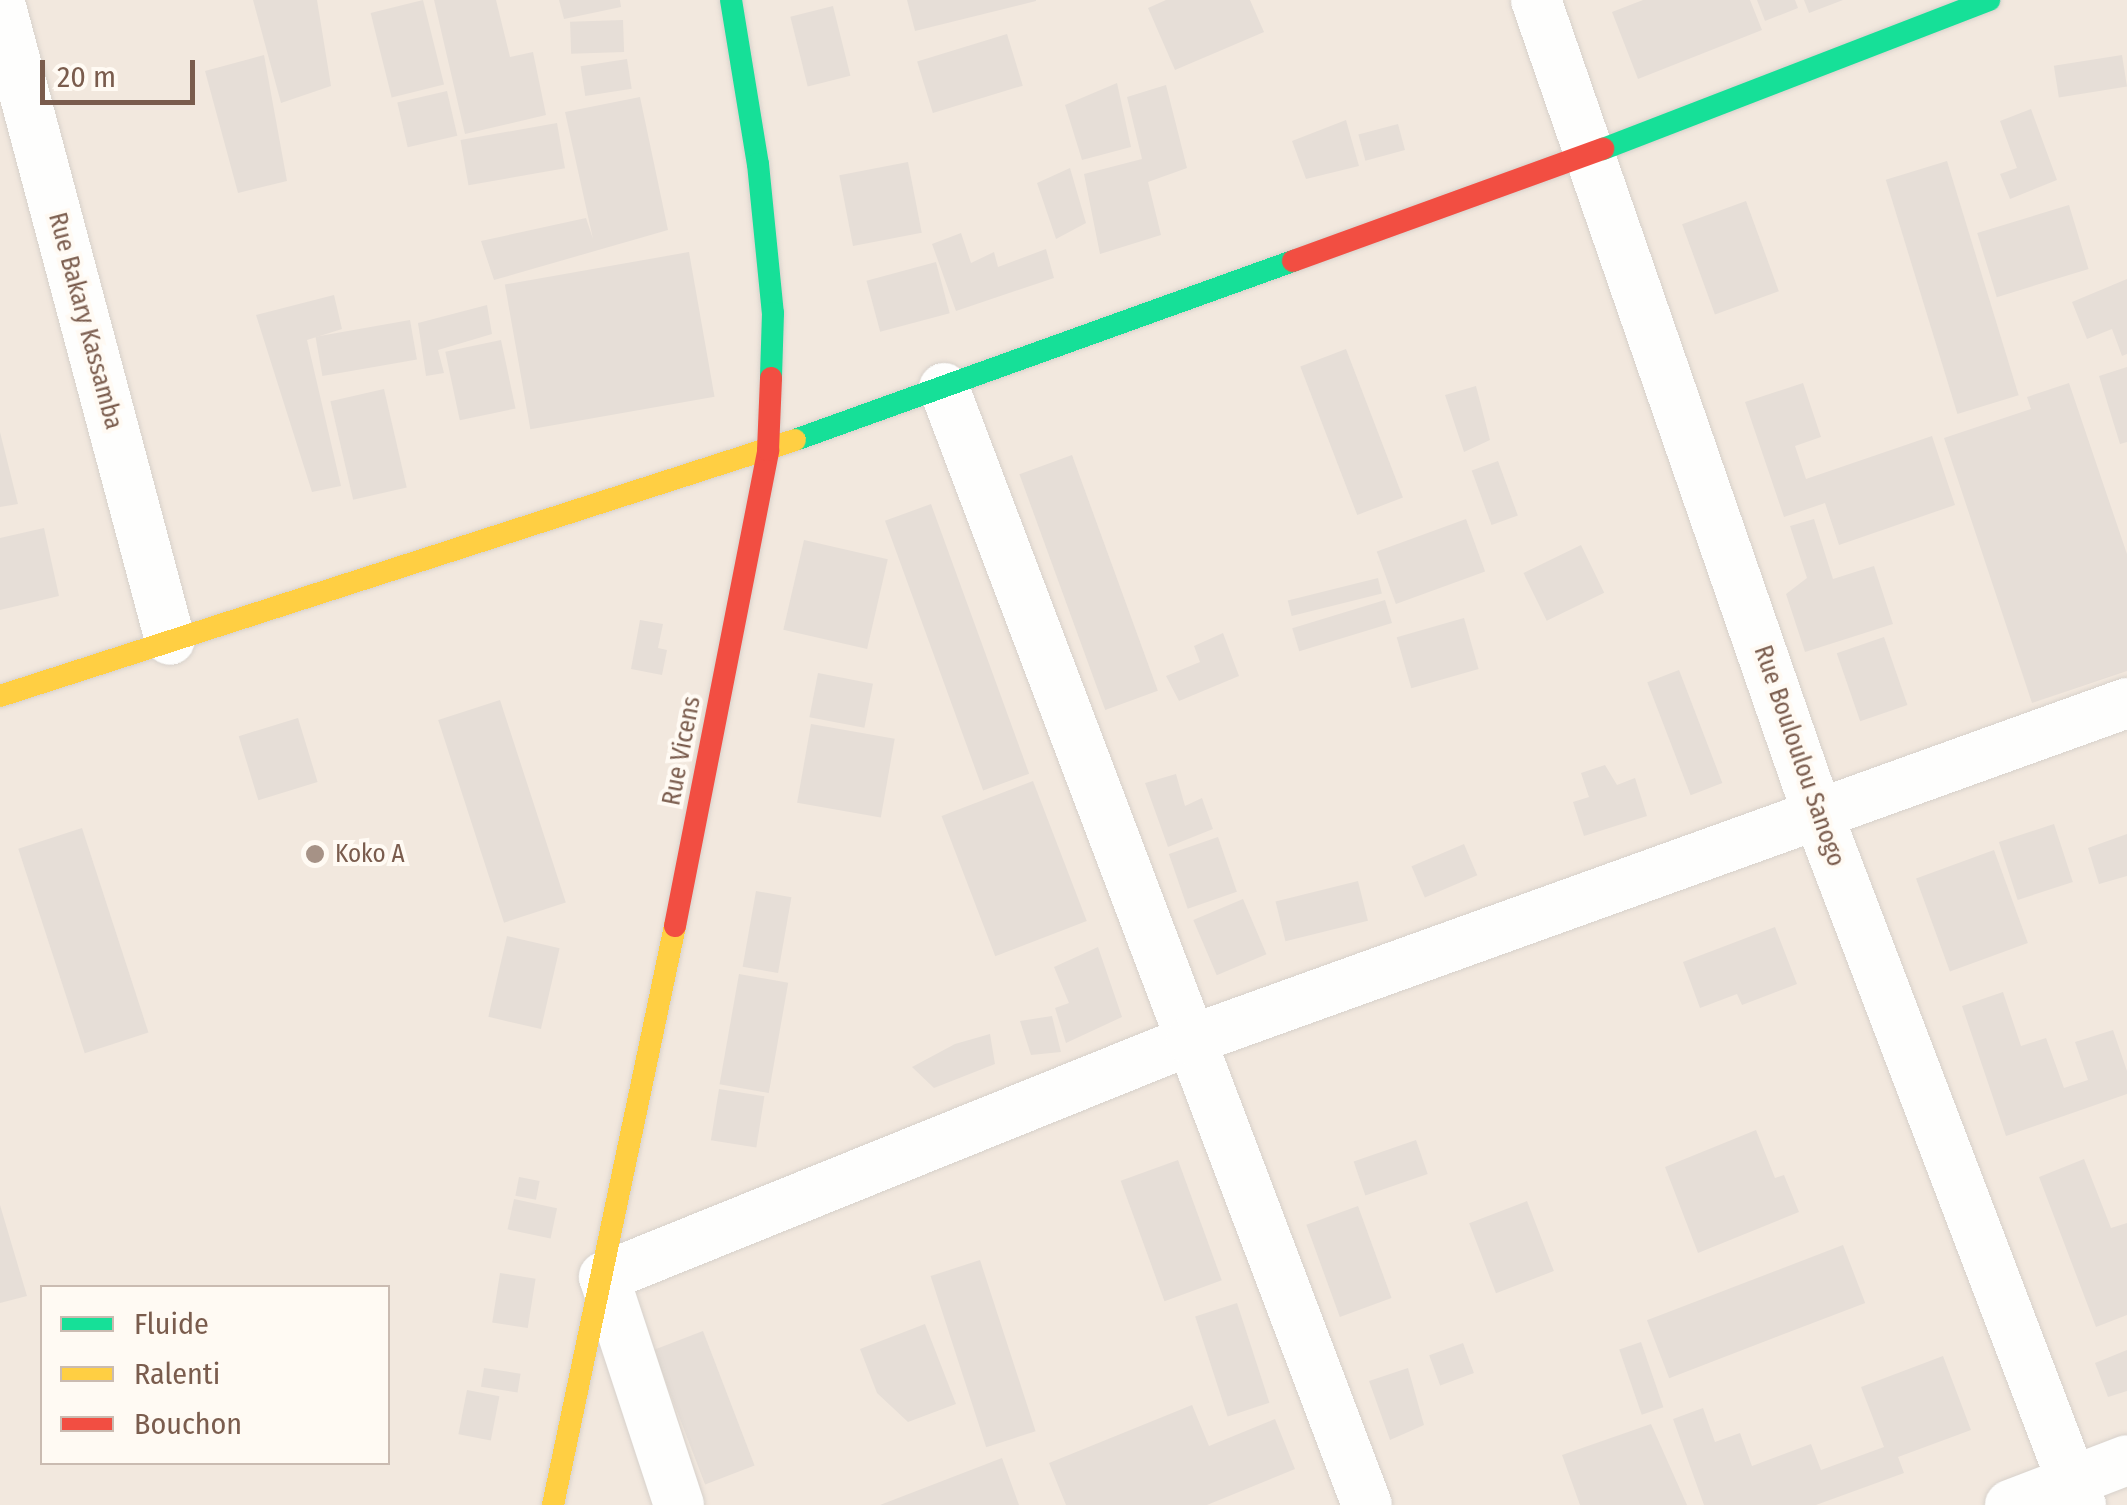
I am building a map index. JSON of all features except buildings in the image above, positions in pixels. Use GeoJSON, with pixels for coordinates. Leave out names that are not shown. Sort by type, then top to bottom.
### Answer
{"type":"FeatureCollection","features":[{"type":"Feature","properties":{"kind":"street","name":"Rue Vicens"},"geometry":{"type":"LineString","coordinates":[[554,1505],[604,1277],[768,450],[773,313],[758,164],[731,0]]}},
{"type":"Feature","properties":{"kind":"street","name":"Rue Bouloulou Sanogo"},"geometry":{"type":"LineString","coordinates":[[1536,0],[1817,812],[2076,1493]]}},
{"type":"Feature","properties":{"kind":"street"},"geometry":{"type":"LineString","coordinates":[[0,696],[768,450],[1591,154],[1989,0]]}},
{"type":"Feature","properties":{"kind":"street","name":"Rue Bakary Kassamba"},"geometry":{"type":"LineString","coordinates":[[0,2],[170,640]]}},
{"type":"Feature","properties":{"kind":"street"},"geometry":{"type":"LineString","coordinates":[[944,388],[1368,1505]]}},
{"type":"Feature","properties":{"kind":"street"},"geometry":{"type":"LineString","coordinates":[[679,1505],[604,1277],[1192,1040],[2127,703]]}},
{"type":"Feature","properties":{"kind":"street"},"geometry":{"type":"LineString","coordinates":[[2010,1505],[2076,1493],[2127,1460]]}},
{"type":"Feature","properties":{"kind":"shaded area"},"geometry":{"type":"Polygon","coordinates":[[[0,0],[2127,0],[2127,1505],[0,1505],[0,0]]]}},
{"type":"Feature","properties":{"kind":"traffic: fast"},"geometry":{"type":"LineString","coordinates":[[731,0],[758,164],[773,313],[771,378]]}},
{"type":"Feature","properties":{"kind":"traffic: fast"},"geometry":{"type":"LineString","coordinates":[[1603,149],[1989,0]]}},
{"type":"Feature","properties":{"kind":"traffic: fast"},"geometry":{"type":"LineString","coordinates":[[795,440],[1293,261]]}},
{"type":"Feature","properties":{"kind":"traffic: slow"},"geometry":{"type":"LineString","coordinates":[[0,696],[795,440]]}},
{"type":"Feature","properties":{"kind":"traffic: slow"},"geometry":{"type":"LineString","coordinates":[[553,1505],[675,926]]}},
{"type":"Feature","properties":{"kind":"traffic: jam"},"geometry":{"type":"LineString","coordinates":[[1293,261],[1603,149]]}},
{"type":"Feature","properties":{"kind":"traffic: jam"},"geometry":{"type":"LineString","coordinates":[[675,926],[768,450],[771,378]]}},
{"type":"Feature","properties":{"kind":"place","name":"Koko A"},"geometry":{"type":"Point","coordinates":[315,854]}}]}
